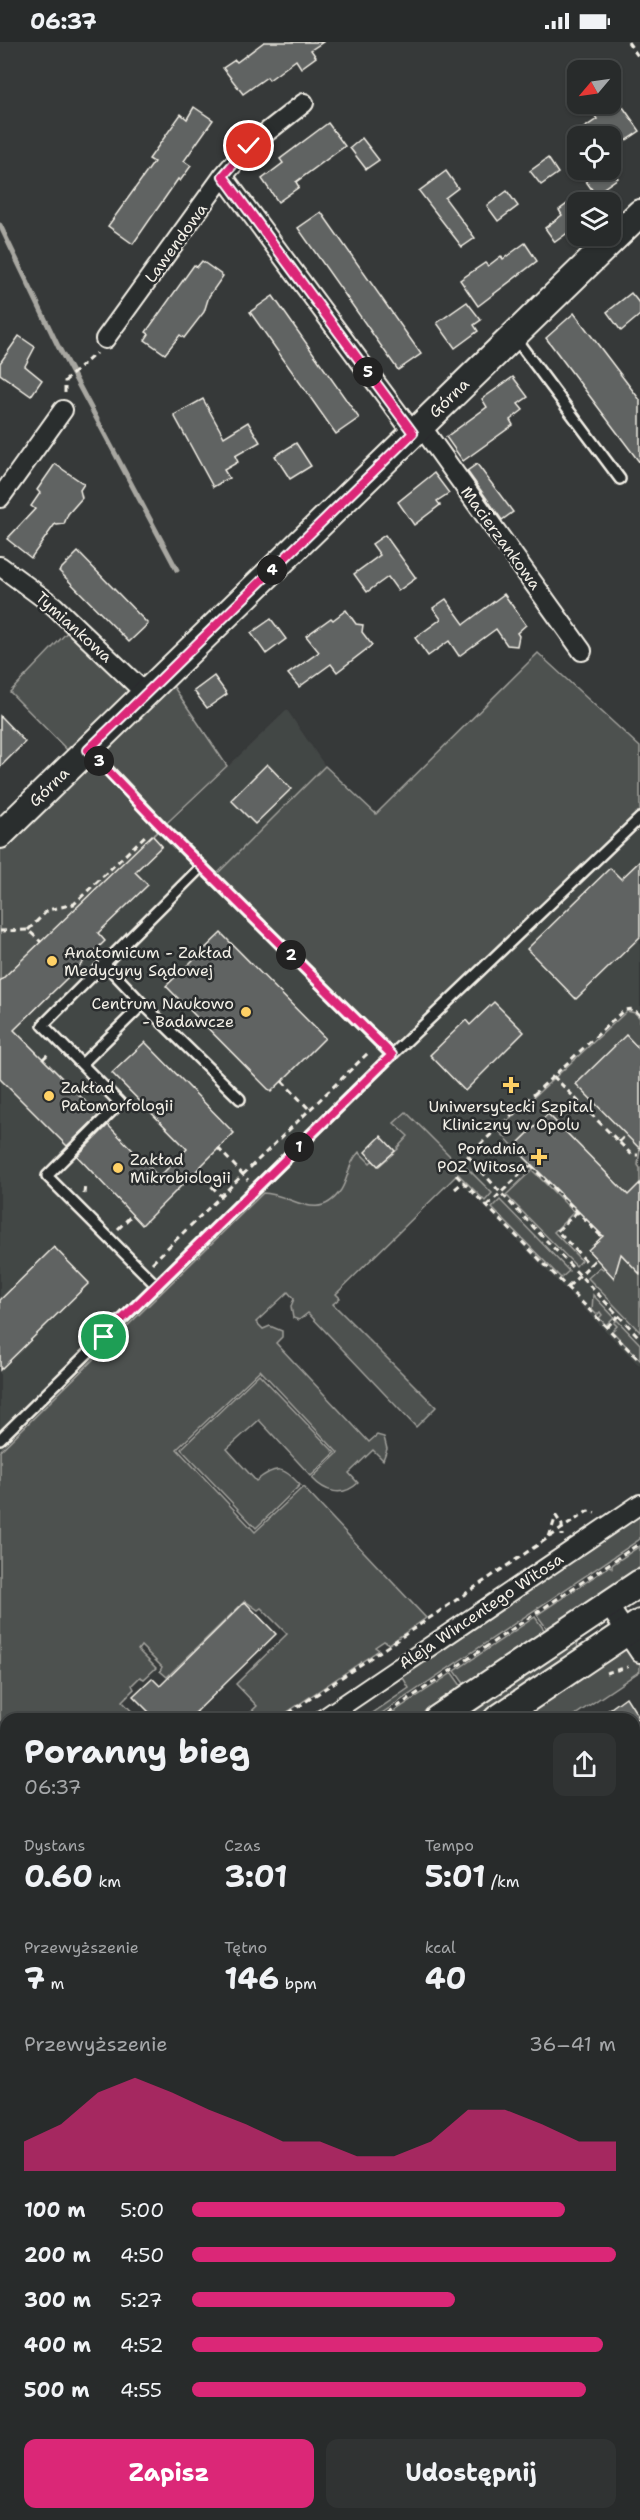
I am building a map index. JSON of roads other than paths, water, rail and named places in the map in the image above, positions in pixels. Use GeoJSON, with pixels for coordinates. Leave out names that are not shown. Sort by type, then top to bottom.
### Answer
{"type":"FeatureCollection","features":[{"type":"Feature","properties":{"kind":"street","name":"Lawendowa"},"geometry":{"type":"LineString","coordinates":[[105,339],[223,176],[249,146],[304,103]]}},
{"type":"Feature","properties":{"kind":"street","name":"Macierzankowa"},"geometry":{"type":"LineString","coordinates":[[223,176],[582,651]]}},
{"type":"Feature","properties":{"kind":"street","name":"Górna"},"geometry":{"type":"LineString","coordinates":[[1,832],[640,213]]}},
{"type":"Feature","properties":{"kind":"street"},"geometry":{"type":"LineString","coordinates":[[0,498],[63,410]]}},
{"type":"Feature","properties":{"kind":"street","name":"Tymiankowa"},"geometry":{"type":"LineString","coordinates":[[0,566],[54,606],[145,693]]}},
{"type":"Feature","properties":{"kind":"street","name":"Aleja Wincentego Witosa"},"geometry":{"type":"LineString","coordinates":[[331,1713],[640,1503]]}},
{"type":"Feature","properties":{"kind":"street"},"geometry":{"type":"LineString","coordinates":[[446,1713],[640,1584]]}},
{"type":"Feature","properties":{"kind":"street"},"geometry":{"type":"LineString","coordinates":[[507,1713],[635,1636],[608,1605]]}},
{"type":"Feature","properties":{"kind":"lane"},"geometry":{"type":"LineString","coordinates":[[514,336],[620,479]]}},
{"type":"Feature","properties":{"kind":"lane"},"geometry":{"type":"LineString","coordinates":[[88,750],[158,823],[392,1055]]}},
{"type":"Feature","properties":{"kind":"lane"},"geometry":{"type":"LineString","coordinates":[[0,1439],[392,1055],[640,818]]}},
{"type":"Feature","properties":{"kind":"lane"},"geometry":{"type":"LineString","coordinates":[[157,1286],[47,1176],[120,1103],[42,1025],[202,866]]}},
{"type":"Feature","properties":{"kind":"lane"},"geometry":{"type":"LineString","coordinates":[[104,963],[240,1099]]}},
{"type":"Feature","properties":{"kind":"lane"},"geometry":{"type":"LineString","coordinates":[[82,1064],[143,1004]]}},
{"type":"Feature","properties":{"kind":"waterway"},"geometry":{"type":"LineString","coordinates":[[0,225],[58,346],[177,570]]}},
{"type":"Feature","properties":{"kind":"place","name":"Anatomicum - Zakład Medycyny Sądowej"},"geometry":{"type":"Point","coordinates":[52,961]}},
{"type":"Feature","properties":{"kind":"place","name":"Centrum Naukowo - Badawcze"},"geometry":{"type":"Point","coordinates":[246,1012]}},
{"type":"Feature","properties":{"kind":"place","name":"Uniwersytecki Szpital Kliniczny w Opolu"},"geometry":{"type":"Point","coordinates":[511,1085]}},
{"type":"Feature","properties":{"kind":"place","name":"Zakład Patomorfologii"},"geometry":{"type":"Point","coordinates":[49,1096]}},
{"type":"Feature","properties":{"kind":"place","name":"Poradnia POZ Witosa"},"geometry":{"type":"Point","coordinates":[539,1157]}},
{"type":"Feature","properties":{"kind":"place","name":"Zakład Mikrobiologii"},"geometry":{"type":"Point","coordinates":[118,1168]}}]}
